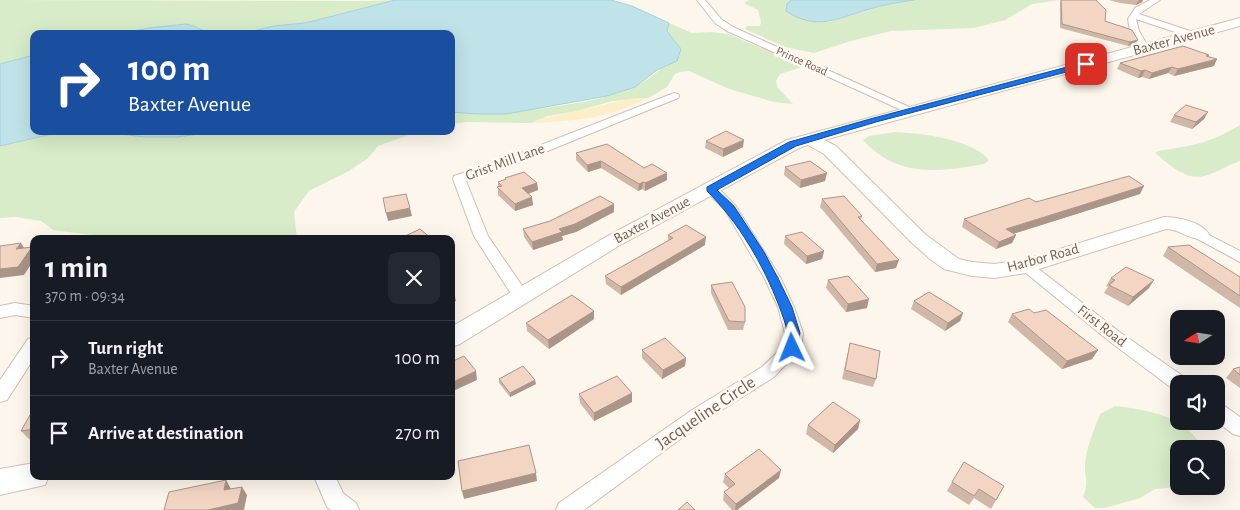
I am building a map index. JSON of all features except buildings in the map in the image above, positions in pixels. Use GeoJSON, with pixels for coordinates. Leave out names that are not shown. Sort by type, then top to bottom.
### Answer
{"type":"FeatureCollection","features":[{"type":"Feature","properties":{"kind":"street","name":"Prince Road"},"geometry":{"type":"LineString","coordinates":[[701,0],[718,21],[730,29],[912,111]]}},
{"type":"Feature","properties":{"kind":"street"},"geometry":{"type":"LineString","coordinates":[[1144,48],[1133,27],[1132,19],[1137,9],[1156,0]]}},
{"type":"Feature","properties":{"kind":"street"},"geometry":{"type":"LineString","coordinates":[[1134,15],[1193,35]]}},
{"type":"Feature","properties":{"kind":"street","name":"Baxter Avenue"},"geometry":{"type":"LineString","coordinates":[[455,336],[613,241],[792,144],[1240,22]]}},
{"type":"Feature","properties":{"kind":"street","name":"Grist Mill Lane"},"geometry":{"type":"LineString","coordinates":[[521,296],[481,236],[459,179],[509,162],[674,96]]}},
{"type":"Feature","properties":{"kind":"street","name":"Harbor Road"},"geometry":{"type":"LineString","coordinates":[[809,139],[830,150],[919,239],[952,264],[972,269],[994,271],[1026,266],[1164,223],[1172,222],[1199,234]]}},
{"type":"Feature","properties":{"kind":"street","name":"Jacqueline Circle"},"geometry":{"type":"LineString","coordinates":[[566,510],[699,415],[768,372],[792,348],[794,333],[786,307],[772,278],[730,208],[711,189]]}},
{"type":"Feature","properties":{"kind":"street"},"geometry":{"type":"LineString","coordinates":[[1199,234],[1240,257]]}},
{"type":"Feature","properties":{"kind":"street","name":"First Road"},"geometry":{"type":"LineString","coordinates":[[1026,266],[1115,337],[1170,377]]}},
{"type":"Feature","properties":{"kind":"street"},"geometry":{"type":"LineString","coordinates":[[8,310],[30,312]]}},
{"type":"Feature","properties":{"kind":"street"},"geometry":{"type":"LineString","coordinates":[[0,395],[30,349]]}},
{"type":"Feature","properties":{"kind":"street"},"geometry":{"type":"LineString","coordinates":[[1225,417],[1240,428]]}},
{"type":"Feature","properties":{"kind":"street"},"geometry":{"type":"LineString","coordinates":[[0,482],[30,477]]}},
{"type":"Feature","properties":{"kind":"street"},"geometry":{"type":"LineString","coordinates":[[326,480],[335,500],[348,510]]}},
{"type":"Feature","properties":{"kind":"green space"},"geometry":{"type":"Polygon","coordinates":[[[0,0],[395,0],[305,23],[252,30],[202,30],[194,26],[176,25],[144,30],[30,30],[30,56],[0,64],[0,0]]]}},
{"type":"Feature","properties":{"kind":"green space"},"geometry":{"type":"Polygon","coordinates":[[[749,0],[791,0],[787,4],[793,16],[816,22],[829,22],[880,6],[915,0],[1060,0],[1032,4],[1005,20],[974,28],[891,31],[814,53],[785,47],[745,29],[747,26],[760,26],[761,22],[758,10],[744,3],[749,0]]]}},
{"type":"Feature","properties":{"kind":"green space"},"geometry":{"type":"Polygon","coordinates":[[[669,23],[692,33],[711,32],[728,34],[802,65],[802,67],[780,74],[776,81],[778,88],[793,104],[774,102],[729,89],[689,71],[675,74],[667,87],[648,98],[613,101],[577,111],[548,116],[531,123],[455,124],[455,112],[492,113],[544,108],[606,97],[624,91],[640,84],[659,71],[681,49],[667,31],[669,23]]]}},
{"type":"Feature","properties":{"kind":"green space"},"geometry":{"type":"Polygon","coordinates":[[[1240,125],[1240,161],[1208,175],[1197,177],[1184,174],[1155,153],[1210,140],[1240,125]]]}},
{"type":"Feature","properties":{"kind":"green space"},"geometry":{"type":"Polygon","coordinates":[[[895,132],[945,138],[959,142],[981,153],[989,160],[984,164],[968,167],[935,170],[920,169],[890,161],[863,140],[869,136],[895,132]]]}},
{"type":"Feature","properties":{"kind":"green space"},"geometry":{"type":"Polygon","coordinates":[[[48,135],[177,137],[192,135],[409,135],[378,146],[368,158],[349,171],[309,191],[294,212],[297,235],[92,235],[53,230],[41,221],[16,217],[0,218],[0,146],[48,135]]]}},
{"type":"Feature","properties":{"kind":"green space"},"geometry":{"type":"Polygon","coordinates":[[[1115,406],[1141,410],[1160,414],[1170,419],[1170,430],[1189,430],[1192,433],[1198,440],[1170,440],[1170,488],[1155,489],[1140,498],[1105,508],[1095,508],[1083,497],[1086,484],[1086,459],[1100,414],[1115,406]]]}},
{"type":"Feature","properties":{"kind":"sand"},"geometry":{"type":"Polygon","coordinates":[[[636,98],[648,98],[633,105],[591,118],[531,123],[548,117],[636,98]]]}},
{"type":"Feature","properties":{"kind":"water"},"geometry":{"type":"Polygon","coordinates":[[[395,0],[611,0],[632,6],[669,23],[667,31],[681,49],[677,61],[657,70],[635,87],[607,96],[506,114],[479,114],[455,112],[455,30],[256,30],[305,23],[395,0]]]}},
{"type":"Feature","properties":{"kind":"water"},"geometry":{"type":"Polygon","coordinates":[[[791,0],[915,0],[878,7],[835,20],[817,22],[807,21],[786,11],[787,4],[791,0]]]}},
{"type":"Feature","properties":{"kind":"water"},"geometry":{"type":"Polygon","coordinates":[[[186,24],[202,30],[139,30],[186,24]]]}},
{"type":"Feature","properties":{"kind":"water"},"geometry":{"type":"Polygon","coordinates":[[[30,56],[30,135],[48,135],[0,146],[0,64],[30,56]]]}},
{"type":"Feature","properties":{"kind":"water"},"geometry":{"type":"Polygon","coordinates":[[[128,135],[192,135],[177,137],[128,135]]]}},
{"type":"Feature","properties":{"kind":"route"},"geometry":{"type":"LineString","coordinates":[[792,348],[794,333],[786,307],[772,278],[730,208],[711,189],[792,144],[873,120],[949,102],[1086,64]]}}]}
